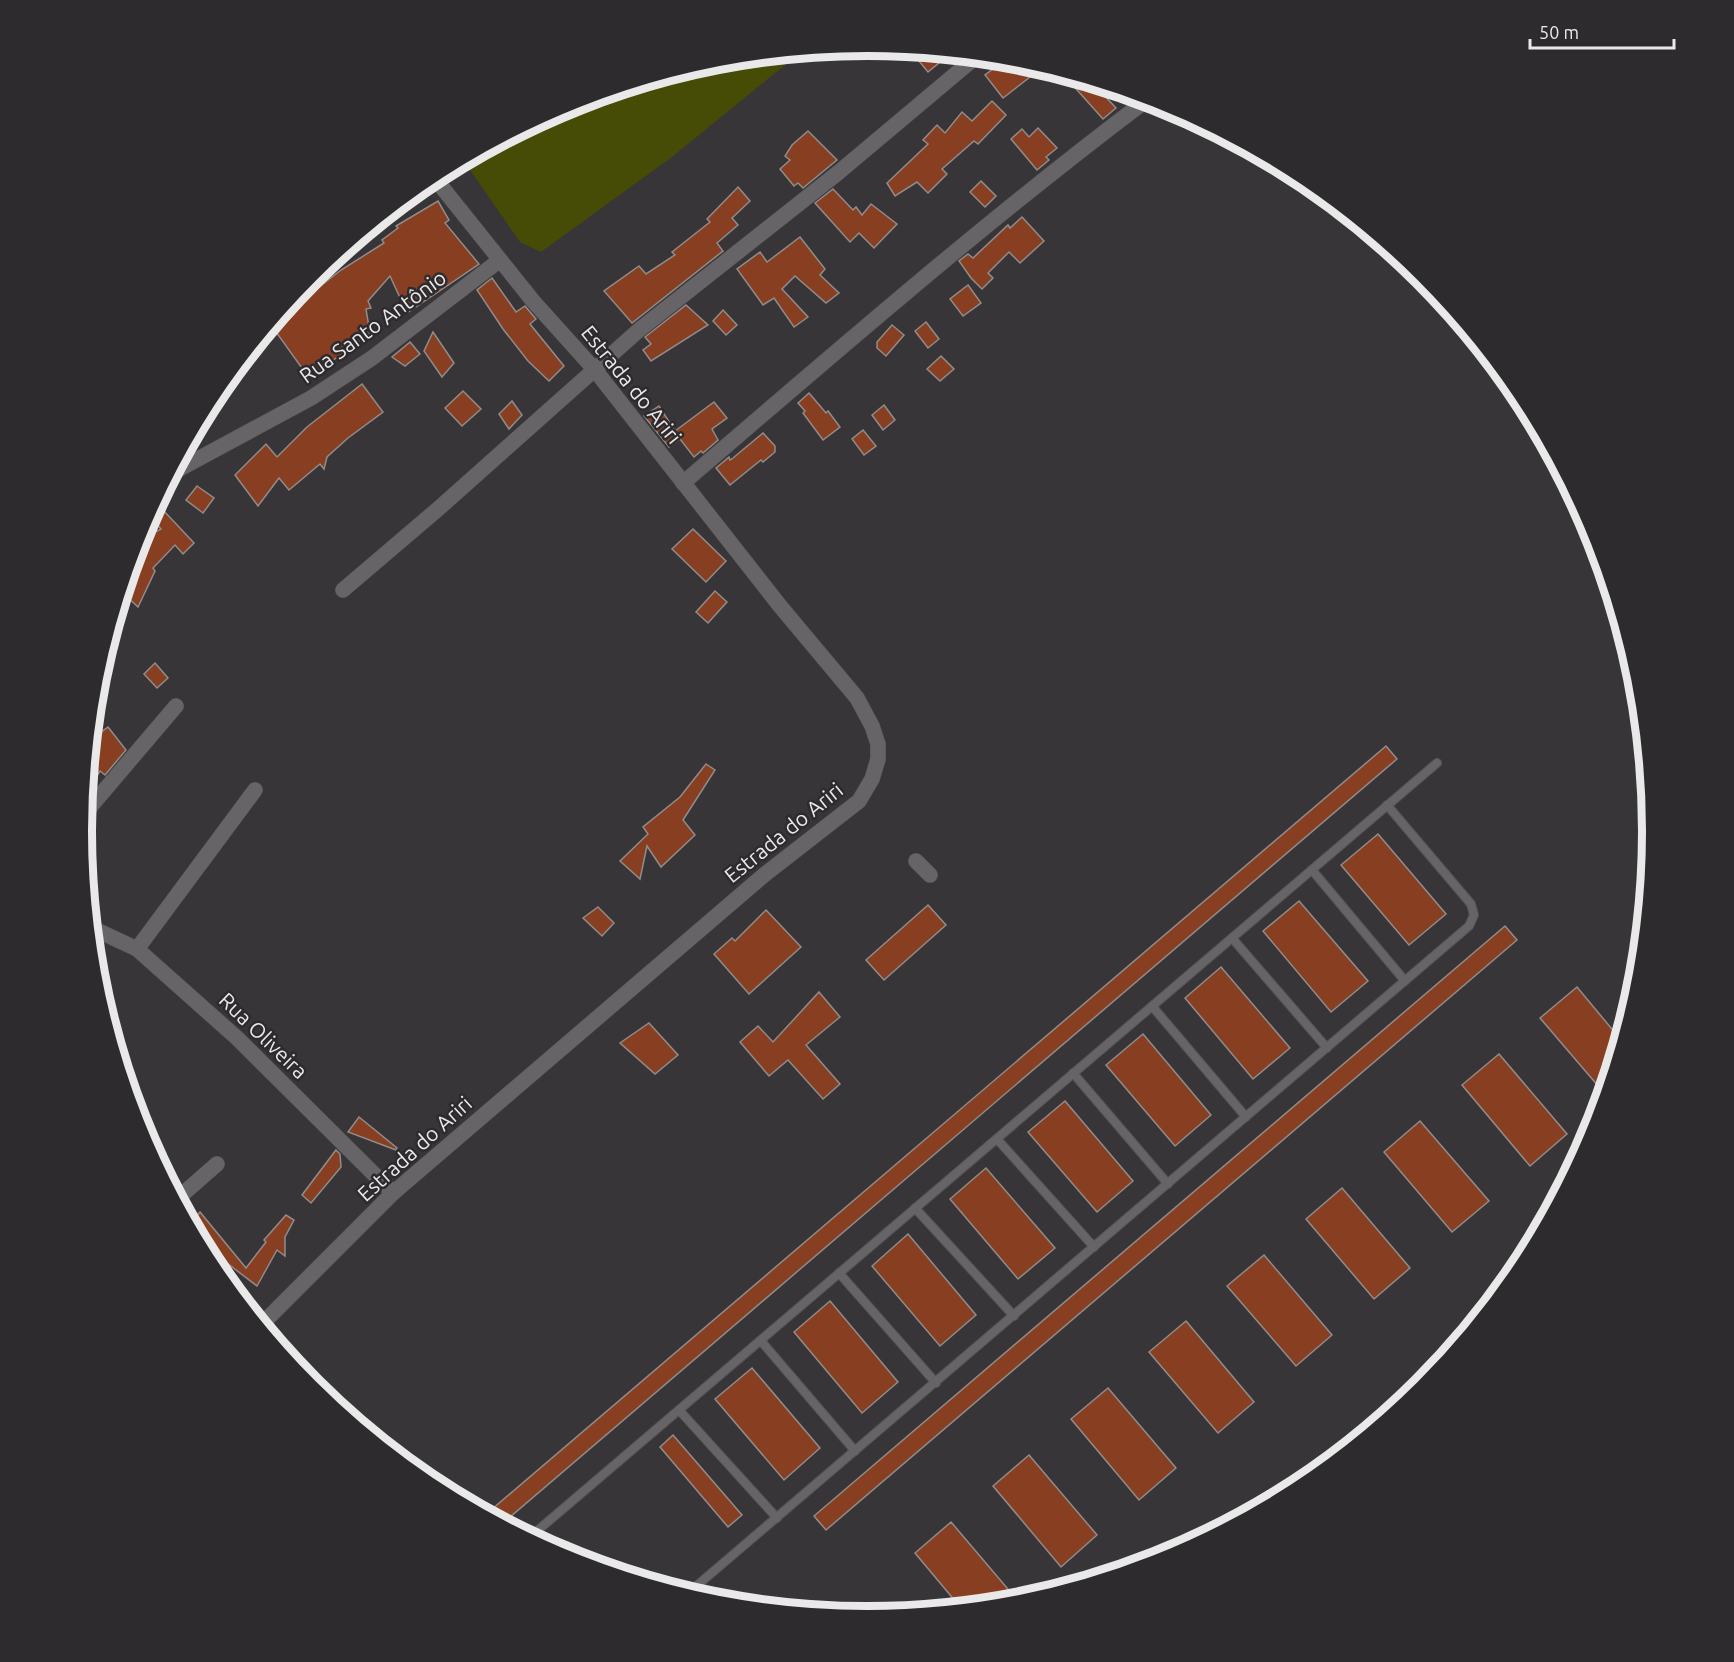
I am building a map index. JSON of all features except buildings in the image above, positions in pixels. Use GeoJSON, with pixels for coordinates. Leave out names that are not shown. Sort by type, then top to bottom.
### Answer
{"type":"FeatureCollection","features":[{"type":"Feature","properties":{"kind":"street"},"geometry":{"type":"LineString","coordinates":[[343,590],[447,502],[639,330],[839,172],[970,62]]}},
{"type":"Feature","properties":{"kind":"street"},"geometry":{"type":"LineString","coordinates":[[683,483],[952,252],[1139,106]]}},
{"type":"Feature","properties":{"kind":"street","name":"Estrada do Ariri"},"geometry":{"type":"LineString","coordinates":[[266,1320],[393,1193],[764,875],[859,801],[872,779],[878,759],[878,744],[872,726],[857,698],[595,370],[533,301],[439,184]]}},
{"type":"Feature","properties":{"kind":"street","name":"Rua Santo Antônio"},"geometry":{"type":"LineString","coordinates":[[182,468],[320,392],[372,358],[500,260]]}},
{"type":"Feature","properties":{"kind":"street"},"geometry":{"type":"LineString","coordinates":[[93,804],[176,706]]}},
{"type":"Feature","properties":{"kind":"street"},"geometry":{"type":"LineString","coordinates":[[137,949],[255,790]]}},
{"type":"Feature","properties":{"kind":"street"},"geometry":{"type":"LineString","coordinates":[[916,861],[930,875]]}},
{"type":"Feature","properties":{"kind":"street","name":"Rua Oliveira"},"geometry":{"type":"LineString","coordinates":[[98,931],[137,949],[237,1038],[393,1193]]}},
{"type":"Feature","properties":{"kind":"street"},"geometry":{"type":"LineString","coordinates":[[182,1195],[216,1164]]}},
{"type":"Feature","properties":{"kind":"lane"},"geometry":{"type":"LineString","coordinates":[[536,1532],[1437,763]]}},
{"type":"Feature","properties":{"kind":"lane"},"geometry":{"type":"LineString","coordinates":[[696,1587],[1469,926],[1474,915],[1471,904],[1387,805]]}},
{"type":"Feature","properties":{"kind":"lane"},"geometry":{"type":"LineString","coordinates":[[1312,870],[1405,981]]}},
{"type":"Feature","properties":{"kind":"lane"},"geometry":{"type":"LineString","coordinates":[[1232,938],[1327,1048]]}},
{"type":"Feature","properties":{"kind":"lane"},"geometry":{"type":"LineString","coordinates":[[1152,1006],[1246,1117]]}},
{"type":"Feature","properties":{"kind":"lane"},"geometry":{"type":"LineString","coordinates":[[1073,1073],[1168,1184]]}},
{"type":"Feature","properties":{"kind":"lane"},"geometry":{"type":"LineString","coordinates":[[997,1138],[1094,1247]]}},
{"type":"Feature","properties":{"kind":"lane"},"geometry":{"type":"LineString","coordinates":[[915,1208],[1014,1316]]}},
{"type":"Feature","properties":{"kind":"lane"},"geometry":{"type":"LineString","coordinates":[[839,1273],[936,1383]]}},
{"type":"Feature","properties":{"kind":"lane"},"geometry":{"type":"LineString","coordinates":[[760,1341],[855,1451]]}},
{"type":"Feature","properties":{"kind":"lane"},"geometry":{"type":"LineString","coordinates":[[679,1410],[777,1518]]}},
{"type":"Feature","properties":{"kind":"lane"},"geometry":{"type":"LineString","coordinates":[[698,1588],[700,1584]]}},
{"type":"Feature","properties":{"kind":"green space"},"geometry":{"type":"Polygon","coordinates":[[[792,59],[672,157],[541,252],[520,242],[467,166],[524,135],[618,97],[716,70],[792,59]]]}}]}
